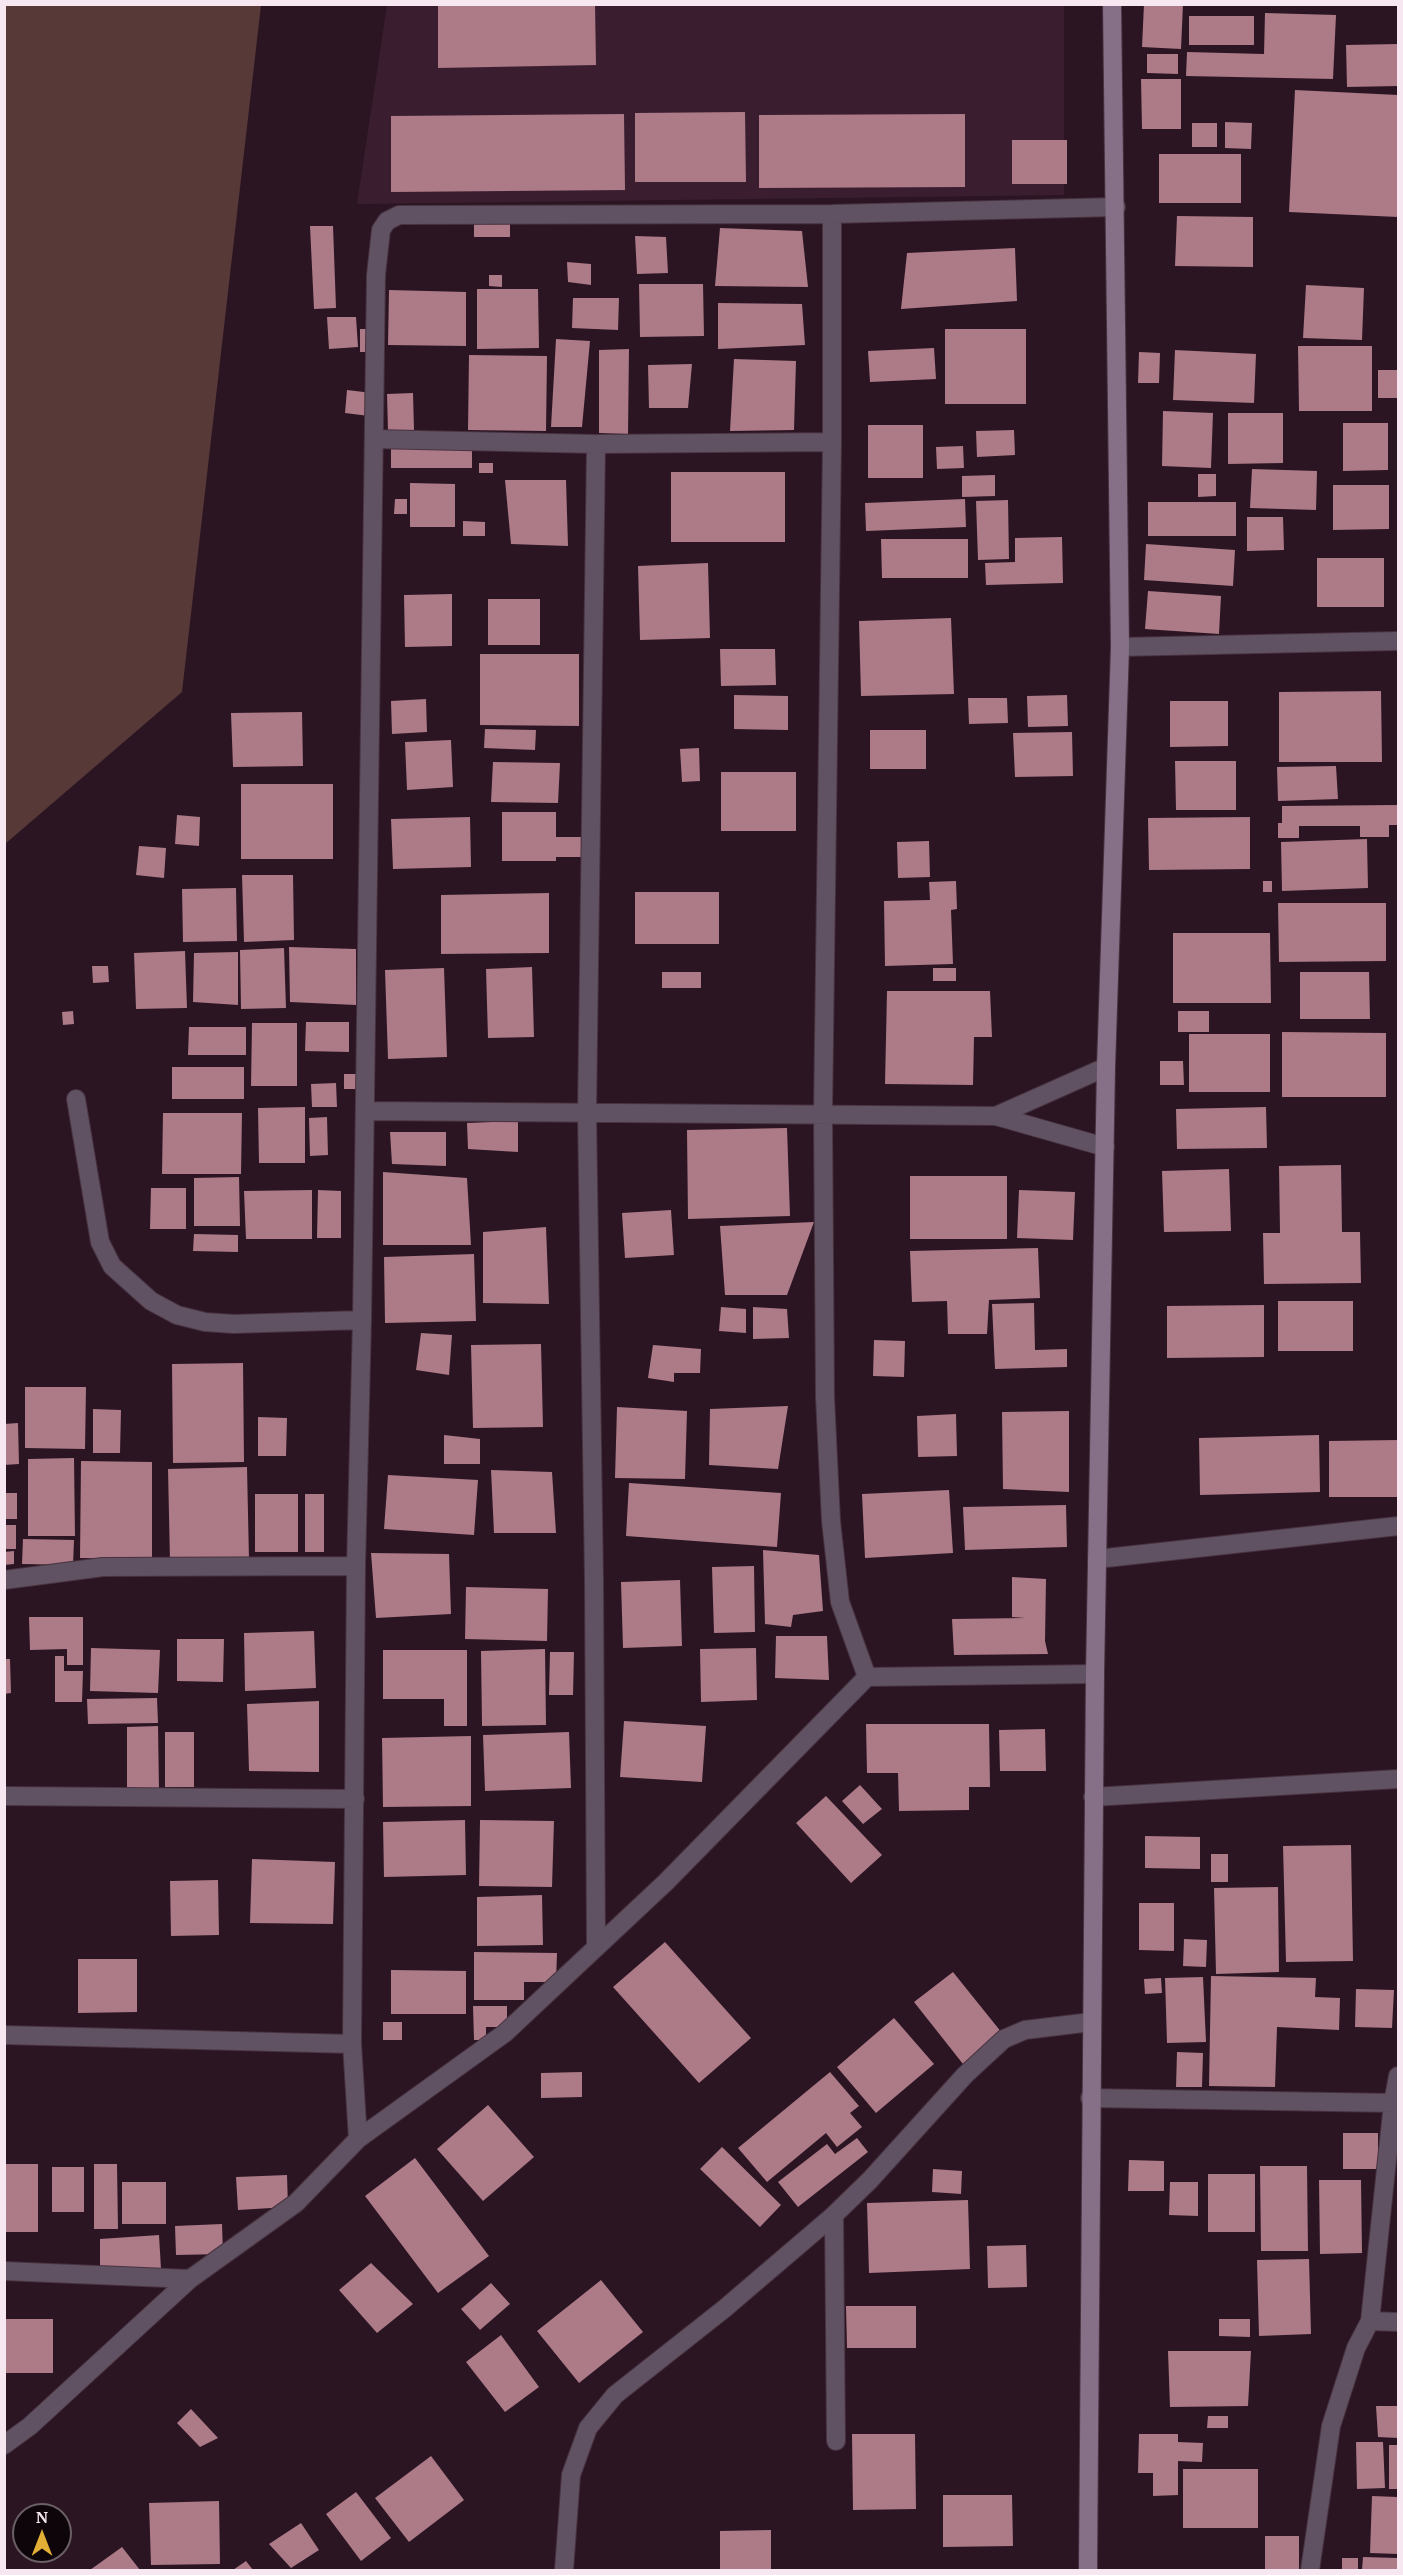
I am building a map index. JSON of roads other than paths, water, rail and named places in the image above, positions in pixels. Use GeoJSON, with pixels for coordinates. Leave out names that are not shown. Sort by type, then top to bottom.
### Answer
{"type":"FeatureCollection","features":[{"type":"Feature","properties":{"kind":"street"},"geometry":{"type":"LineString","coordinates":[[1088,2571],[1095,1674],[1106,1067],[1120,647],[1112,4]]}},
{"type":"Feature","properties":{"kind":"street"},"geometry":{"type":"LineString","coordinates":[[358,2139],[352,2044],[356,1566],[362,1320],[378,240],[387,221],[399,214],[832,214],[1116,207]]}},
{"type":"Feature","properties":{"kind":"street"},"geometry":{"type":"LineString","coordinates":[[832,214],[832,442],[823,1114],[825,1397],[834,1559],[840,1602],[867,1677]]}},
{"type":"Feature","properties":{"kind":"street"},"geometry":{"type":"LineString","coordinates":[[374,438],[596,444],[832,442]]}},
{"type":"Feature","properties":{"kind":"street"},"geometry":{"type":"LineString","coordinates":[[596,444],[587,1113],[594,1592],[596,1947]]}},
{"type":"Feature","properties":{"kind":"street"},"geometry":{"type":"LineString","coordinates":[[1120,647],[1398,641]]}},
{"type":"Feature","properties":{"kind":"street"},"geometry":{"type":"LineString","coordinates":[[996,1116],[1106,1067]]}},
{"type":"Feature","properties":{"kind":"street"},"geometry":{"type":"LineString","coordinates":[[76,1099],[100,1242],[112,1266],[151,1301],[177,1315],[205,1322],[234,1324],[362,1320]]}},
{"type":"Feature","properties":{"kind":"street"},"geometry":{"type":"LineString","coordinates":[[365,1111],[996,1116],[1105,1147]]}},
{"type":"Feature","properties":{"kind":"street"},"geometry":{"type":"LineString","coordinates":[[1097,1559],[1398,1526]]}},
{"type":"Feature","properties":{"kind":"street"},"geometry":{"type":"LineString","coordinates":[[4,1581],[102,1567],[356,1566]]}},
{"type":"Feature","properties":{"kind":"street"},"geometry":{"type":"LineString","coordinates":[[4,2445],[38,2419],[190,2279],[296,2203],[358,2139],[504,2033],[666,1882],[867,1677],[1095,1674]]}},
{"type":"Feature","properties":{"kind":"street"},"geometry":{"type":"LineString","coordinates":[[1093,1797],[1398,1779]]}},
{"type":"Feature","properties":{"kind":"street"},"geometry":{"type":"LineString","coordinates":[[4,1796],[355,1799]]}},
{"type":"Feature","properties":{"kind":"street"},"geometry":{"type":"LineString","coordinates":[[564,2571],[571,2475],[588,2428],[615,2396],[834,2215],[870,2180],[965,2075],[1004,2038],[1025,2030],[1091,2022]]}},
{"type":"Feature","properties":{"kind":"street"},"geometry":{"type":"LineString","coordinates":[[4,2035],[352,2044]]}},
{"type":"Feature","properties":{"kind":"street"},"geometry":{"type":"LineString","coordinates":[[1310,2571],[1331,2426],[1356,2348],[1370,2321],[1393,2103],[1398,2076]]}},
{"type":"Feature","properties":{"kind":"street"},"geometry":{"type":"LineString","coordinates":[[1090,2098],[1393,2103]]}},
{"type":"Feature","properties":{"kind":"street"},"geometry":{"type":"LineString","coordinates":[[834,2215],[836,2441]]}},
{"type":"Feature","properties":{"kind":"street"},"geometry":{"type":"LineString","coordinates":[[4,2271],[190,2279]]}},
{"type":"Feature","properties":{"kind":"street"},"geometry":{"type":"LineString","coordinates":[[1370,2321],[1398,2322]]}}]}
